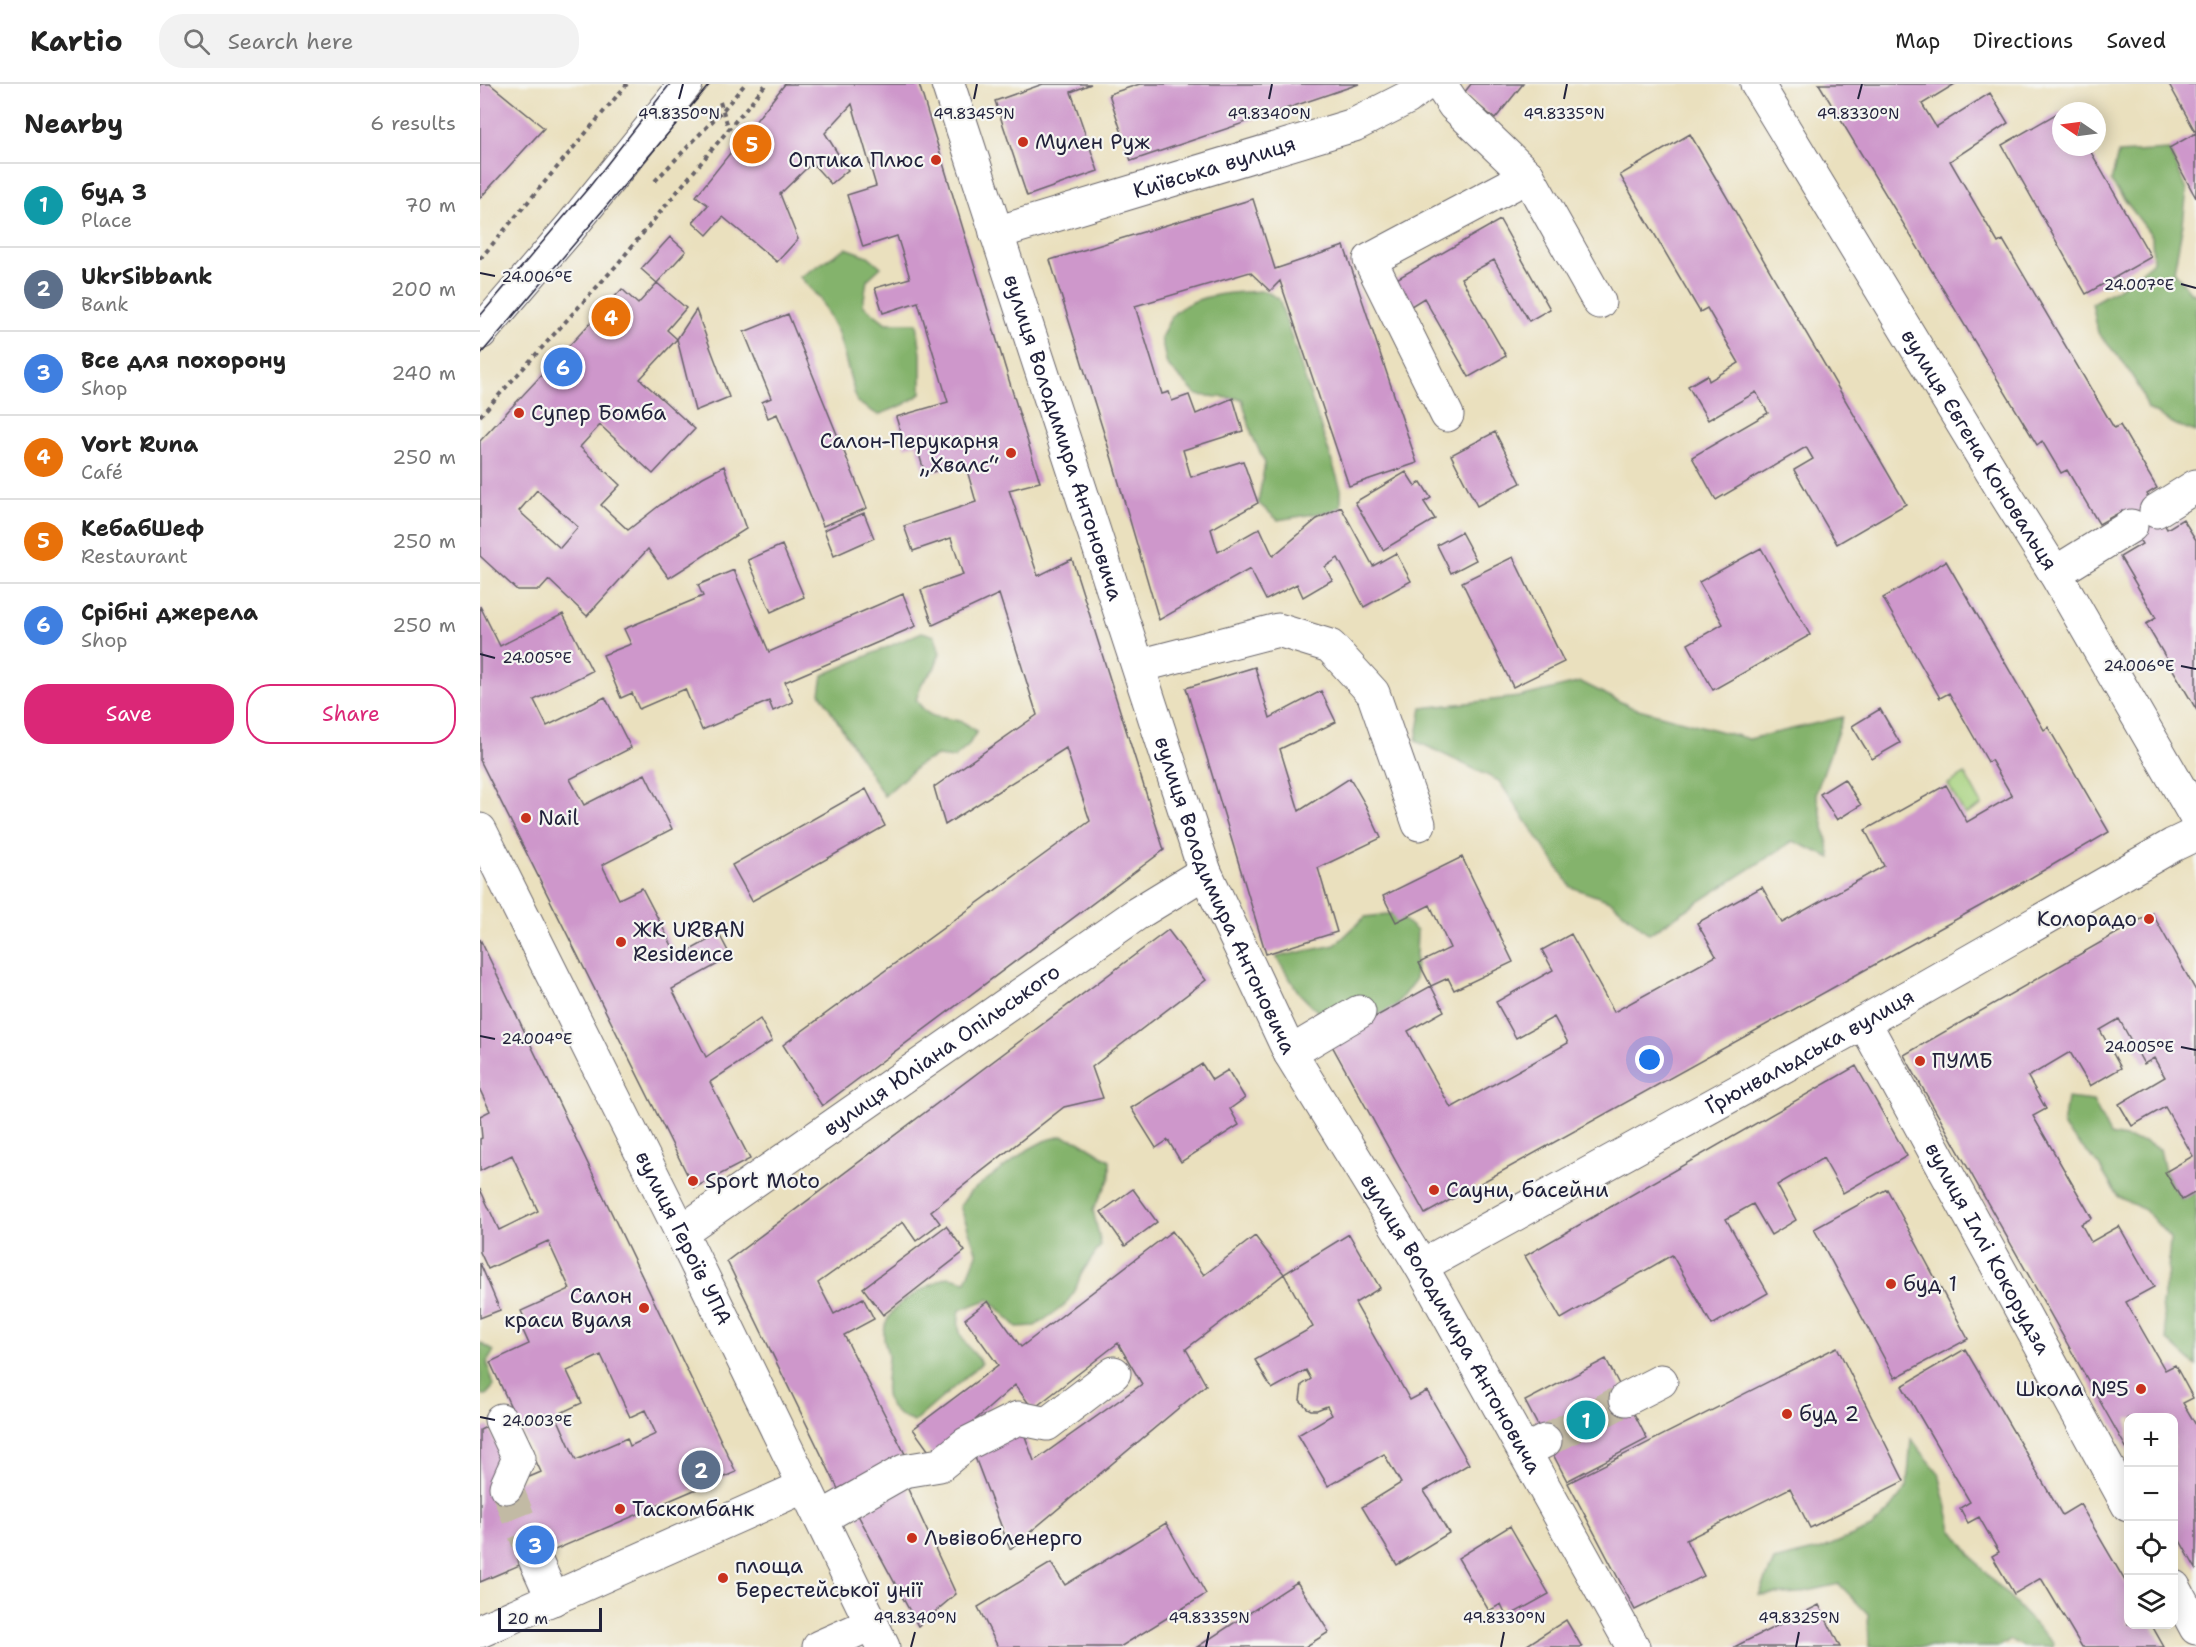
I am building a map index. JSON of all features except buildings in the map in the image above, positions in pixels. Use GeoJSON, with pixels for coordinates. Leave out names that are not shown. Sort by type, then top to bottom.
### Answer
{"type":"FeatureCollection","features":[{"type":"Feature","properties":{"kind":"street"},"geometry":{"type":"LineString","coordinates":[[480,333],[570,228],[686,84]]}},
{"type":"Feature","properties":{"kind":"street","name":"вулиця Володимира Антоновича"},"geometry":{"type":"LineString","coordinates":[[948,84],[1205,872],[1290,1053],[1535,1446],[1634,1647]]}},
{"type":"Feature","properties":{"kind":"street","name":"Київська вулиця"},"geometry":{"type":"LineString","coordinates":[[996,233],[1354,125],[1407,98],[1425,84]]}},
{"type":"Feature","properties":{"kind":"street"},"geometry":{"type":"LineString","coordinates":[[1440,84],[1454,105],[1528,176],[1599,302]]}},
{"type":"Feature","properties":{"kind":"street","name":"вулиця Євгена Коновальця"},"geometry":{"type":"LineString","coordinates":[[1757,84],[2055,573],[2196,817]]}},
{"type":"Feature","properties":{"kind":"street"},"geometry":{"type":"LineString","coordinates":[[1447,415],[1370,260],[1528,176]]}},
{"type":"Feature","properties":{"kind":"street"},"geometry":{"type":"LineString","coordinates":[[2055,573],[2196,486]]}},
{"type":"Feature","properties":{"kind":"street"},"geometry":{"type":"LineString","coordinates":[[1139,666],[1278,630],[1330,646],[1373,693],[1419,824]]}},
{"type":"Feature","properties":{"kind":"street","name":"вулиця Героїв УПА"},"geometry":{"type":"LineString","coordinates":[[480,830],[681,1232],[877,1636]]}},
{"type":"Feature","properties":{"kind":"street","name":"Ґрюнвальдська вулиця"},"geometry":{"type":"LineString","coordinates":[[1421,1266],[1864,1022],[2163,850],[2196,834]]}},
{"type":"Feature","properties":{"kind":"street","name":"вулиця Юліана Опільського"},"geometry":{"type":"LineString","coordinates":[[681,1232],[1138,914],[1205,872]]}},
{"type":"Feature","properties":{"kind":"street"},"geometry":{"type":"LineString","coordinates":[[1290,1053],[1359,1012]]}},
{"type":"Feature","properties":{"kind":"street","name":"вулиця Іллі Кокорудза"},"geometry":{"type":"LineString","coordinates":[[1864,1022],[2124,1498]]}},
{"type":"Feature","properties":{"kind":"street"},"geometry":{"type":"LineString","coordinates":[[821,1518],[903,1471],[940,1465],[966,1444],[1018,1418],[1047,1424],[1114,1373]]}},
{"type":"Feature","properties":{"kind":"street"},"geometry":{"type":"LineString","coordinates":[[1626,1399],[1661,1381]]}},
{"type":"Feature","properties":{"kind":"street"},"geometry":{"type":"LineString","coordinates":[[501,1420],[519,1458],[506,1487]]}},
{"type":"Feature","properties":{"kind":"street"},"geometry":{"type":"LineString","coordinates":[[482,1623],[553,1599],[805,1486]]}},
{"type":"Feature","properties":{"kind":"street"},"geometry":{"type":"LineString","coordinates":[[535,1559],[553,1599]]}},
{"type":"Feature","properties":{"kind":"street"},"geometry":{"type":"LineString","coordinates":[[2178,1594],[2196,1628]]}},
{"type":"Feature","properties":{"kind":"street"},"geometry":{"type":"LineString","coordinates":[[819,1647],[877,1636]]}},
{"type":"Feature","properties":{"kind":"path"},"geometry":{"type":"LineString","coordinates":[[480,259],[627,84]]}},
{"type":"Feature","properties":{"kind":"path"},"geometry":{"type":"LineString","coordinates":[[480,416],[615,267],[766,84]]}},
{"type":"Feature","properties":{"kind":"path"},"geometry":{"type":"LineString","coordinates":[[720,102],[729,130]]}},
{"type":"Feature","properties":{"kind":"green space"},"geometry":{"type":"Polygon","coordinates":[[[2169,150],[2187,190],[2174,271],[2191,293],[2196,294],[2196,432],[2176,425],[2148,409],[2140,389],[2124,363],[2098,333],[2092,303],[2133,280],[2153,261],[2152,236],[2111,182],[2118,153],[2169,150]]]}},
{"type":"Feature","properties":{"kind":"green space"},"geometry":{"type":"Polygon","coordinates":[[[846,248],[868,256],[881,267],[867,280],[863,305],[886,323],[917,323],[921,354],[921,394],[903,405],[878,415],[857,402],[838,333],[820,299],[800,277],[846,248]]]}},
{"type":"Feature","properties":{"kind":"green space"},"geometry":{"type":"Polygon","coordinates":[[[1265,291],[1279,299],[1341,489],[1341,507],[1338,510],[1278,520],[1258,503],[1265,463],[1252,435],[1242,399],[1197,395],[1167,365],[1161,338],[1175,312],[1187,304],[1208,297],[1265,291]]]}},
{"type":"Feature","properties":{"kind":"green space"},"geometry":{"type":"Polygon","coordinates":[[[922,632],[935,636],[940,653],[934,669],[922,683],[916,700],[931,715],[961,722],[977,731],[968,746],[954,758],[937,756],[921,763],[884,796],[820,693],[823,675],[922,632]]]}},
{"type":"Feature","properties":{"kind":"green space"},"geometry":{"type":"Polygon","coordinates":[[[1581,682],[1631,707],[1749,739],[1843,717],[1816,793],[1831,858],[1793,841],[1649,934],[1612,902],[1571,887],[1499,781],[1416,741],[1422,708],[1519,697],[1581,682]]]}},
{"type":"Feature","properties":{"kind":"green space"},"geometry":{"type":"Polygon","coordinates":[[[1965,774],[1982,805],[1965,815],[1948,784],[1965,774]]]}},
{"type":"Feature","properties":{"kind":"green space"},"geometry":{"type":"Polygon","coordinates":[[[1396,913],[1417,931],[1415,980],[1392,1010],[1357,1023],[1331,1038],[1317,1011],[1299,993],[1276,957],[1335,945],[1365,917],[1396,913]]]}},
{"type":"Feature","properties":{"kind":"green space"},"geometry":{"type":"Polygon","coordinates":[[[2067,1098],[2093,1101],[2110,1135],[2145,1142],[2160,1149],[2165,1172],[2182,1200],[2196,1192],[2196,1366],[2167,1340],[2162,1304],[2168,1271],[2170,1238],[2145,1210],[2118,1197],[2098,1164],[2063,1127],[2067,1098]]]}},
{"type":"Feature","properties":{"kind":"green space"},"geometry":{"type":"Polygon","coordinates":[[[1062,1136],[1079,1141],[1110,1160],[1110,1178],[1093,1210],[1101,1245],[1081,1274],[1075,1291],[1064,1306],[1035,1326],[1017,1327],[989,1299],[960,1310],[960,1333],[982,1363],[914,1422],[902,1417],[894,1411],[886,1397],[888,1358],[884,1334],[886,1322],[895,1308],[908,1298],[944,1278],[950,1277],[966,1281],[977,1254],[960,1206],[970,1192],[1029,1149],[1044,1141],[1062,1136]]]}},
{"type":"Feature","properties":{"kind":"green space"},"geometry":{"type":"Polygon","coordinates":[[[480,1343],[494,1351],[487,1362],[494,1386],[486,1395],[480,1395],[480,1343]]]}},
{"type":"Feature","properties":{"kind":"green space"},"geometry":{"type":"Polygon","coordinates":[[[1911,1439],[1939,1473],[1952,1529],[1980,1567],[2054,1644],[2053,1647],[2024,1647],[2011,1640],[2000,1647],[1869,1647],[1868,1614],[1839,1584],[1799,1593],[1759,1595],[1774,1561],[1822,1549],[1871,1528],[1889,1511],[1907,1487],[1911,1439]]]}},
{"type":"Feature","properties":{"kind":"tunnel"},"geometry":{"type":"LineString","coordinates":[[1545,1441],[1626,1399]]}},
{"type":"Feature","properties":{"kind":"tunnel"},"geometry":{"type":"LineString","coordinates":[[506,1487],[535,1559]]}},
{"type":"Feature","properties":{"kind":"tram line"},"geometry":{"type":"LineString","coordinates":[[480,316],[590,186],[670,84]]}},
{"type":"Feature","properties":{"kind":"tram line"},"geometry":{"type":"LineString","coordinates":[[480,355],[710,84]]}},
{"type":"Feature","properties":{"kind":"place","name":"Мулен Руж"},"geometry":{"type":"Point","coordinates":[1023,142]}},
{"type":"Feature","properties":{"kind":"place","name":"КебабШеф"},"geometry":{"type":"Point","coordinates":[752,144]}},
{"type":"Feature","properties":{"kind":"place","name":"Оптика Плюс"},"geometry":{"type":"Point","coordinates":[936,160]}},
{"type":"Feature","properties":{"kind":"place","name":"Vort Runa"},"geometry":{"type":"Point","coordinates":[611,317]}},
{"type":"Feature","properties":{"kind":"place","name":"Срібні джерела"},"geometry":{"type":"Point","coordinates":[563,367]}},
{"type":"Feature","properties":{"kind":"place","name":"Супер Бомба"},"geometry":{"type":"Point","coordinates":[519,413]}},
{"type":"Feature","properties":{"kind":"place","name":"Салон-Перукарня „Хвалс“"},"geometry":{"type":"Point","coordinates":[1011,453]}},
{"type":"Feature","properties":{"kind":"place","name":"Nail"},"geometry":{"type":"Point","coordinates":[526,818]}},
{"type":"Feature","properties":{"kind":"place","name":"Колорадо"},"geometry":{"type":"Point","coordinates":[2149,919]}},
{"type":"Feature","properties":{"kind":"place","name":"ЖК URBAN Residence"},"geometry":{"type":"Point","coordinates":[621,942]}},
{"type":"Feature","properties":{"kind":"place","name":"ПУМБ"},"geometry":{"type":"Point","coordinates":[1920,1061]}},
{"type":"Feature","properties":{"kind":"place","name":"Sport Moto"},"geometry":{"type":"Point","coordinates":[693,1181]}},
{"type":"Feature","properties":{"kind":"place","name":"Сауни, басейни"},"geometry":{"type":"Point","coordinates":[1434,1190]}},
{"type":"Feature","properties":{"kind":"place","name":"буд 1"},"geometry":{"type":"Point","coordinates":[1891,1284]}},
{"type":"Feature","properties":{"kind":"place","name":"Салон краси Вуаля"},"geometry":{"type":"Point","coordinates":[644,1308]}},
{"type":"Feature","properties":{"kind":"place","name":"Школа №5"},"geometry":{"type":"Point","coordinates":[2141,1389]}},
{"type":"Feature","properties":{"kind":"place","name":"буд 2"},"geometry":{"type":"Point","coordinates":[1787,1414]}},
{"type":"Feature","properties":{"kind":"place","name":"буд 3"},"geometry":{"type":"Point","coordinates":[1586,1420]}},
{"type":"Feature","properties":{"kind":"place","name":"UkrSibbank"},"geometry":{"type":"Point","coordinates":[701,1470]}},
{"type":"Feature","properties":{"kind":"place","name":"Таскомбанк"},"geometry":{"type":"Point","coordinates":[620,1509]}},
{"type":"Feature","properties":{"kind":"place","name":"Львівобленерго"},"geometry":{"type":"Point","coordinates":[912,1538]}},
{"type":"Feature","properties":{"kind":"place","name":"Все для похорону"},"geometry":{"type":"Point","coordinates":[535,1545]}},
{"type":"Feature","properties":{"kind":"place","name":"площа Берестейської унії"},"geometry":{"type":"Point","coordinates":[723,1578]}}]}
